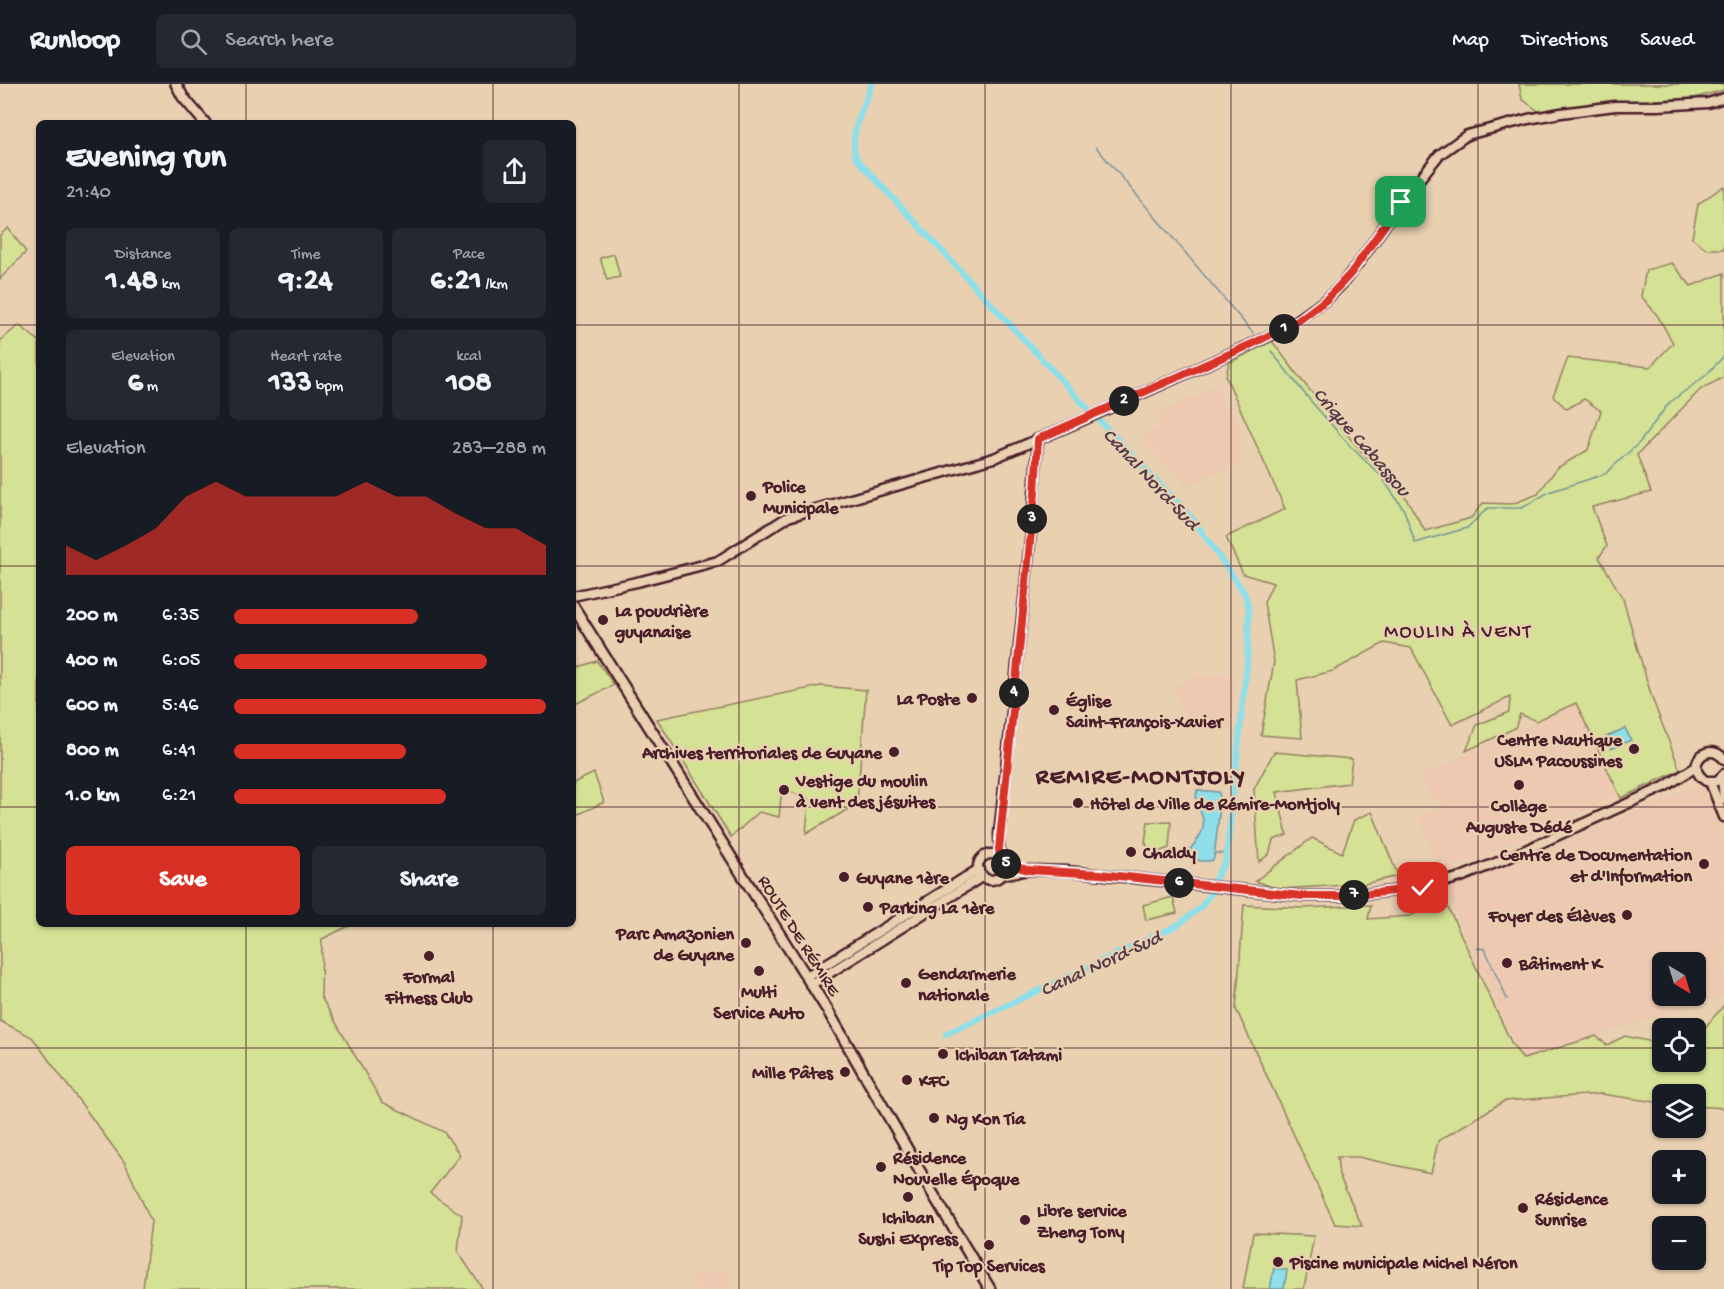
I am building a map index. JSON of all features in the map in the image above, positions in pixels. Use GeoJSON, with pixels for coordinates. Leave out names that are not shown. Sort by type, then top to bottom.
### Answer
{"type":"FeatureCollection","features":[{"type":"Feature","properties":{"kind":"main road"},"geometry":{"type":"LineString","coordinates":[[176,84],[183,97],[202,120]]}},
{"type":"Feature","properties":{"kind":"main road","name":"ROUTE DE RÉMIRE"},"geometry":{"type":"LineString","coordinates":[[576,611],[809,980],[990,1289]]}},
{"type":"Feature","properties":{"kind":"street"},"geometry":{"type":"LineString","coordinates":[[576,595],[718,561],[788,517],[994,458],[1252,344],[1298,321],[1327,299],[1342,284],[1439,154],[1467,135],[1518,121],[1561,113],[1615,106],[1708,103],[1724,98]]}},
{"type":"Feature","properties":{"kind":"street"},"geometry":{"type":"LineString","coordinates":[[1001,875],[1004,869],[999,834],[1032,523],[1038,439]]}},
{"type":"Feature","properties":{"kind":"street"},"geometry":{"type":"LineString","coordinates":[[981,873],[994,879],[1001,875],[1028,870],[1100,874],[1302,896],[1345,896],[1393,892],[1438,884],[1508,858],[1664,787],[1696,767],[1704,754],[1716,752],[1723,757]]}},
{"type":"Feature","properties":{"kind":"street"},"geometry":{"type":"LineString","coordinates":[[1696,767],[1700,777],[1710,782],[1714,789],[1724,817]]}},
{"type":"Feature","properties":{"kind":"street"},"geometry":{"type":"LineString","coordinates":[[1710,782],[1723,776],[1724,799]]}},
{"type":"Feature","properties":{"kind":"street"},"geometry":{"type":"LineString","coordinates":[[1664,787],[1700,777]]}},
{"type":"Feature","properties":{"kind":"street"},"geometry":{"type":"LineString","coordinates":[[981,873],[980,861],[993,847],[999,834]]}},
{"type":"Feature","properties":{"kind":"street"},"geometry":{"type":"LineString","coordinates":[[986,855],[996,855],[1002,860],[1028,870]]}},
{"type":"Feature","properties":{"kind":"street"},"geometry":{"type":"LineString","coordinates":[[809,980],[981,873]]}},
{"type":"Feature","properties":{"kind":"shaded area"},"geometry":{"type":"Polygon","coordinates":[[[1220,383],[1221,387],[1217,389],[1227,410],[1231,408],[1243,437],[1235,440],[1244,460],[1186,486],[1141,437],[1160,427],[1154,411],[1163,412],[1220,383]]]}},
{"type":"Feature","properties":{"kind":"shaded area"},"geometry":{"type":"Polygon","coordinates":[[[1195,674],[1235,677],[1231,732],[1195,728],[1172,688],[1195,674]]]}},
{"type":"Feature","properties":{"kind":"shaded area","name":"Collège Auguste Dédé"},"geometry":{"type":"Polygon","coordinates":[[[1576,703],[1619,794],[1448,870],[1439,865],[1418,817],[1444,805],[1441,799],[1433,803],[1420,776],[1576,703]]]}},
{"type":"Feature","properties":{"kind":"shaded area"},"geometry":{"type":"Polygon","coordinates":[[[1699,783],[1708,790],[1724,845],[1724,996],[1706,1002],[1706,952],[1652,952],[1652,1006],[1692,1006],[1523,1059],[1445,890],[1603,826],[1699,783]]]}},
{"type":"Feature","properties":{"kind":"shaded area"},"geometry":{"type":"Polygon","coordinates":[[[726,1269],[732,1289],[694,1289],[693,1277],[726,1269]]]}},
{"type":"Feature","properties":{"kind":"green space"},"geometry":{"type":"Polygon","coordinates":[[[1519,84],[1724,84],[1724,90],[1694,98],[1598,103],[1541,113],[1522,99],[1519,84]]]}},
{"type":"Feature","properties":{"kind":"green space"},"geometry":{"type":"Polygon","coordinates":[[[1724,186],[1724,249],[1707,249],[1692,238],[1698,204],[1724,186]]]}},
{"type":"Feature","properties":{"kind":"green space"},"geometry":{"type":"Polygon","coordinates":[[[8,228],[26,252],[0,279],[0,235],[8,228]]]}},
{"type":"Feature","properties":{"kind":"green space"},"geometry":{"type":"Polygon","coordinates":[[[614,254],[620,277],[607,280],[600,258],[614,254]]]}},
{"type":"Feature","properties":{"kind":"green space"},"geometry":{"type":"Polygon","coordinates":[[[1672,263],[1691,286],[1724,273],[1724,377],[1701,389],[1637,455],[1651,492],[1592,507],[1607,546],[1599,557],[1623,599],[1652,698],[1680,770],[1621,798],[1576,703],[1536,721],[1520,714],[1515,728],[1466,751],[1477,725],[1509,712],[1510,697],[1452,725],[1411,648],[1384,643],[1333,671],[1297,680],[1302,738],[1261,735],[1274,662],[1264,602],[1273,583],[1243,574],[1226,537],[1285,509],[1226,377],[1229,363],[1272,341],[1366,457],[1385,462],[1425,531],[1471,518],[1483,503],[1512,504],[1538,494],[1557,468],[1588,450],[1601,411],[1584,399],[1567,409],[1553,396],[1568,358],[1650,367],[1673,343],[1657,315],[1641,296],[1646,270],[1672,263]]]}},
{"type":"Feature","properties":{"kind":"green space"},"geometry":{"type":"Polygon","coordinates":[[[19,325],[36,339],[36,927],[347,927],[322,939],[321,997],[382,1102],[444,1132],[460,1155],[430,1193],[462,1215],[458,1252],[483,1289],[143,1289],[151,1221],[125,1163],[32,1037],[0,1021],[0,341],[19,325]]]}},
{"type":"Feature","properties":{"kind":"green space"},"geometry":{"type":"Polygon","coordinates":[[[597,661],[614,685],[576,704],[576,668],[597,661]]]}},
{"type":"Feature","properties":{"kind":"green space"},"geometry":{"type":"Polygon","coordinates":[[[821,686],[866,690],[857,804],[806,834],[809,799],[782,788],[779,817],[759,812],[731,837],[657,719],[821,686]]]}},
{"type":"Feature","properties":{"kind":"green space"},"geometry":{"type":"Polygon","coordinates":[[[1274,752],[1352,759],[1349,783],[1277,792],[1287,835],[1273,840],[1269,854],[1259,862],[1254,789],[1274,752]]]}},
{"type":"Feature","properties":{"kind":"green space"},"geometry":{"type":"Polygon","coordinates":[[[594,773],[604,802],[576,816],[576,782],[594,773]]]}},
{"type":"Feature","properties":{"kind":"green space"},"geometry":{"type":"Polygon","coordinates":[[[1372,812],[1398,876],[1364,884],[1278,889],[1255,881],[1312,838],[1342,853],[1354,820],[1372,812]]]}},
{"type":"Feature","properties":{"kind":"green space"},"geometry":{"type":"Polygon","coordinates":[[[1171,821],[1169,848],[1152,854],[1145,842],[1148,822],[1171,821]]]}},
{"type":"Feature","properties":{"kind":"green space"},"geometry":{"type":"Polygon","coordinates":[[[1173,897],[1177,913],[1146,920],[1143,905],[1173,897]]]}},
{"type":"Feature","properties":{"kind":"green space"},"geometry":{"type":"Polygon","coordinates":[[[1445,901],[1512,1044],[1523,1059],[1596,1036],[1607,1045],[1625,1036],[1652,1042],[1652,1072],[1706,1072],[1706,1026],[1724,1005],[1724,1108],[1706,1107],[1706,1084],[1652,1084],[1652,1102],[1601,1094],[1504,1101],[1438,1141],[1431,1173],[1358,1157],[1337,1157],[1339,1175],[1362,1226],[1335,1224],[1236,1009],[1244,905],[1303,908],[1371,905],[1368,919],[1410,916],[1445,901]]]}},
{"type":"Feature","properties":{"kind":"green space","name":"Piscine municipale Michel Néron"},"geometry":{"type":"Polygon","coordinates":[[[1253,1233],[1314,1236],[1304,1289],[1243,1289],[1253,1233]]]}},
{"type":"Feature","properties":{"kind":"water"},"geometry":{"type":"Polygon","coordinates":[[[1625,728],[1631,740],[1611,749],[1606,737],[1625,728]]]}},
{"type":"Feature","properties":{"kind":"water"},"geometry":{"type":"Polygon","coordinates":[[[1197,790],[1218,792],[1221,798],[1214,857],[1209,861],[1196,859],[1188,852],[1199,837],[1204,824],[1196,799],[1197,790]]]}},
{"type":"Feature","properties":{"kind":"water"},"geometry":{"type":"Polygon","coordinates":[[[1274,1268],[1287,1270],[1284,1289],[1270,1289],[1274,1268]]]}},
{"type":"Feature","properties":{"kind":"waterway","name":"Canal Nord-Sud"},"geometry":{"type":"LineString","coordinates":[[872,84],[855,130],[856,158],[1089,410]]}},
{"type":"Feature","properties":{"kind":"waterway"},"geometry":{"type":"LineString","coordinates":[[1096,147],[1253,333]]}},
{"type":"Feature","properties":{"kind":"waterway","name":"Crique Cabassou"},"geometry":{"type":"LineString","coordinates":[[1271,351],[1351,447],[1381,476],[1404,510],[1415,543],[1467,528],[1488,508],[1522,508],[1549,492],[1605,474],[1640,442],[1669,403],[1705,376],[1724,356]]}},
{"type":"Feature","properties":{"kind":"waterway","name":"Canal Nord-Sud"},"geometry":{"type":"LineString","coordinates":[[1098,419],[1193,519],[1245,594],[1249,610],[1247,664],[1226,860],[1214,881]]}},
{"type":"Feature","properties":{"kind":"waterway"},"geometry":{"type":"LineString","coordinates":[[1214,853],[1227,854]]}},
{"type":"Feature","properties":{"kind":"waterway","name":"Canal Nord-Sud"},"geometry":{"type":"LineString","coordinates":[[946,1034],[1178,925],[1201,907],[1212,892]]}},
{"type":"Feature","properties":{"kind":"waterway"},"geometry":{"type":"LineString","coordinates":[[1477,948],[1485,949],[1507,999]]}},
{"type":"Feature","properties":{"kind":"waterway"},"geometry":{"type":"LineString","coordinates":[[873,1099],[882,1116]]}},
{"type":"Feature","properties":{"kind":"place","name":"Police Municipale"},"geometry":{"type":"Point","coordinates":[751,496]}},
{"type":"Feature","properties":{"kind":"place","name":"La poudrière guyanaise"},"geometry":{"type":"Point","coordinates":[603,620]}},
{"type":"Feature","properties":{"kind":"place","name":"La Poste"},"geometry":{"type":"Point","coordinates":[972,698]}},
{"type":"Feature","properties":{"kind":"place","name":"Église Saint-François-Xavier"},"geometry":{"type":"Point","coordinates":[1054,710]}},
{"type":"Feature","properties":{"kind":"place","name":"Centre Nautique USLM Pacoussines"},"geometry":{"type":"Point","coordinates":[1634,749]}},
{"type":"Feature","properties":{"kind":"place","name":"Archives territoriales de Guyane"},"geometry":{"type":"Point","coordinates":[894,752]}},
{"type":"Feature","properties":{"kind":"place","name":"Collège Auguste Dédé"},"geometry":{"type":"Point","coordinates":[1519,785]}},
{"type":"Feature","properties":{"kind":"place","name":"Vestige du moulin à vent des jésuites"},"geometry":{"type":"Point","coordinates":[784,790]}},
{"type":"Feature","properties":{"kind":"place","name":"Hôtel de Ville de Rémire-Montjoly"},"geometry":{"type":"Point","coordinates":[1078,803]}},
{"type":"Feature","properties":{"kind":"place","name":"Chaldy"},"geometry":{"type":"Point","coordinates":[1131,852]}},
{"type":"Feature","properties":{"kind":"place","name":"Centre de Documentation et d'Information"},"geometry":{"type":"Point","coordinates":[1704,864]}},
{"type":"Feature","properties":{"kind":"place","name":"Guyane 1ère"},"geometry":{"type":"Point","coordinates":[844,877]}},
{"type":"Feature","properties":{"kind":"place","name":"Parking La 1ère"},"geometry":{"type":"Point","coordinates":[868,907]}},
{"type":"Feature","properties":{"kind":"place","name":"Foyer des Élèves"},"geometry":{"type":"Point","coordinates":[1627,915]}},
{"type":"Feature","properties":{"kind":"place","name":"Parc Amazonien de Guyane"},"geometry":{"type":"Point","coordinates":[746,943]}},
{"type":"Feature","properties":{"kind":"place","name":"Formal Fitness Club"},"geometry":{"type":"Point","coordinates":[429,956]}},
{"type":"Feature","properties":{"kind":"place","name":"Bâtiment K"},"geometry":{"type":"Point","coordinates":[1507,963]}},
{"type":"Feature","properties":{"kind":"place","name":"Multi Service Auto"},"geometry":{"type":"Point","coordinates":[759,971]}},
{"type":"Feature","properties":{"kind":"place","name":"Gendarmerie nationale"},"geometry":{"type":"Point","coordinates":[906,983]}},
{"type":"Feature","properties":{"kind":"place","name":"Ichiban Tatami"},"geometry":{"type":"Point","coordinates":[943,1054]}},
{"type":"Feature","properties":{"kind":"place","name":"Mille Pâtes"},"geometry":{"type":"Point","coordinates":[845,1072]}},
{"type":"Feature","properties":{"kind":"place","name":"KFC"},"geometry":{"type":"Point","coordinates":[907,1080]}},
{"type":"Feature","properties":{"kind":"place","name":"Ng Kon Tia"},"geometry":{"type":"Point","coordinates":[934,1118]}},
{"type":"Feature","properties":{"kind":"place","name":"Résidence Nouvelle Époque"},"geometry":{"type":"Point","coordinates":[881,1167]}},
{"type":"Feature","properties":{"kind":"place","name":"Ichiban Sushi Express"},"geometry":{"type":"Point","coordinates":[908,1197]}},
{"type":"Feature","properties":{"kind":"place","name":"Résidence Sunrise"},"geometry":{"type":"Point","coordinates":[1523,1208]}},
{"type":"Feature","properties":{"kind":"place","name":"Libre service Zheng Tony"},"geometry":{"type":"Point","coordinates":[1025,1220]}},
{"type":"Feature","properties":{"kind":"place","name":"Tip Top Services"},"geometry":{"type":"Point","coordinates":[989,1245]}},
{"type":"Feature","properties":{"kind":"place","name":"Piscine municipale Michel Néron"},"geometry":{"type":"Point","coordinates":[1278,1262]}},
{"type":"Feature","properties":{"kind":"district","name":"MOULIN À VENT"},"geometry":{"type":"Point","coordinates":[1458,630]}},
{"type":"Feature","properties":{"kind":"district","name":"REMIRE-MONTJOLY"},"geometry":{"type":"Point","coordinates":[1141,775]}},
{"type":"Feature","properties":{"kind":"route"},"geometry":{"type":"LineString","coordinates":[[1401,202],[1342,284],[1327,299],[1298,321],[1252,344],[1038,439],[1035,493],[999,849],[1003,863],[1028,870],[1100,874],[1302,896],[1345,896],[1423,888]]}}]}
